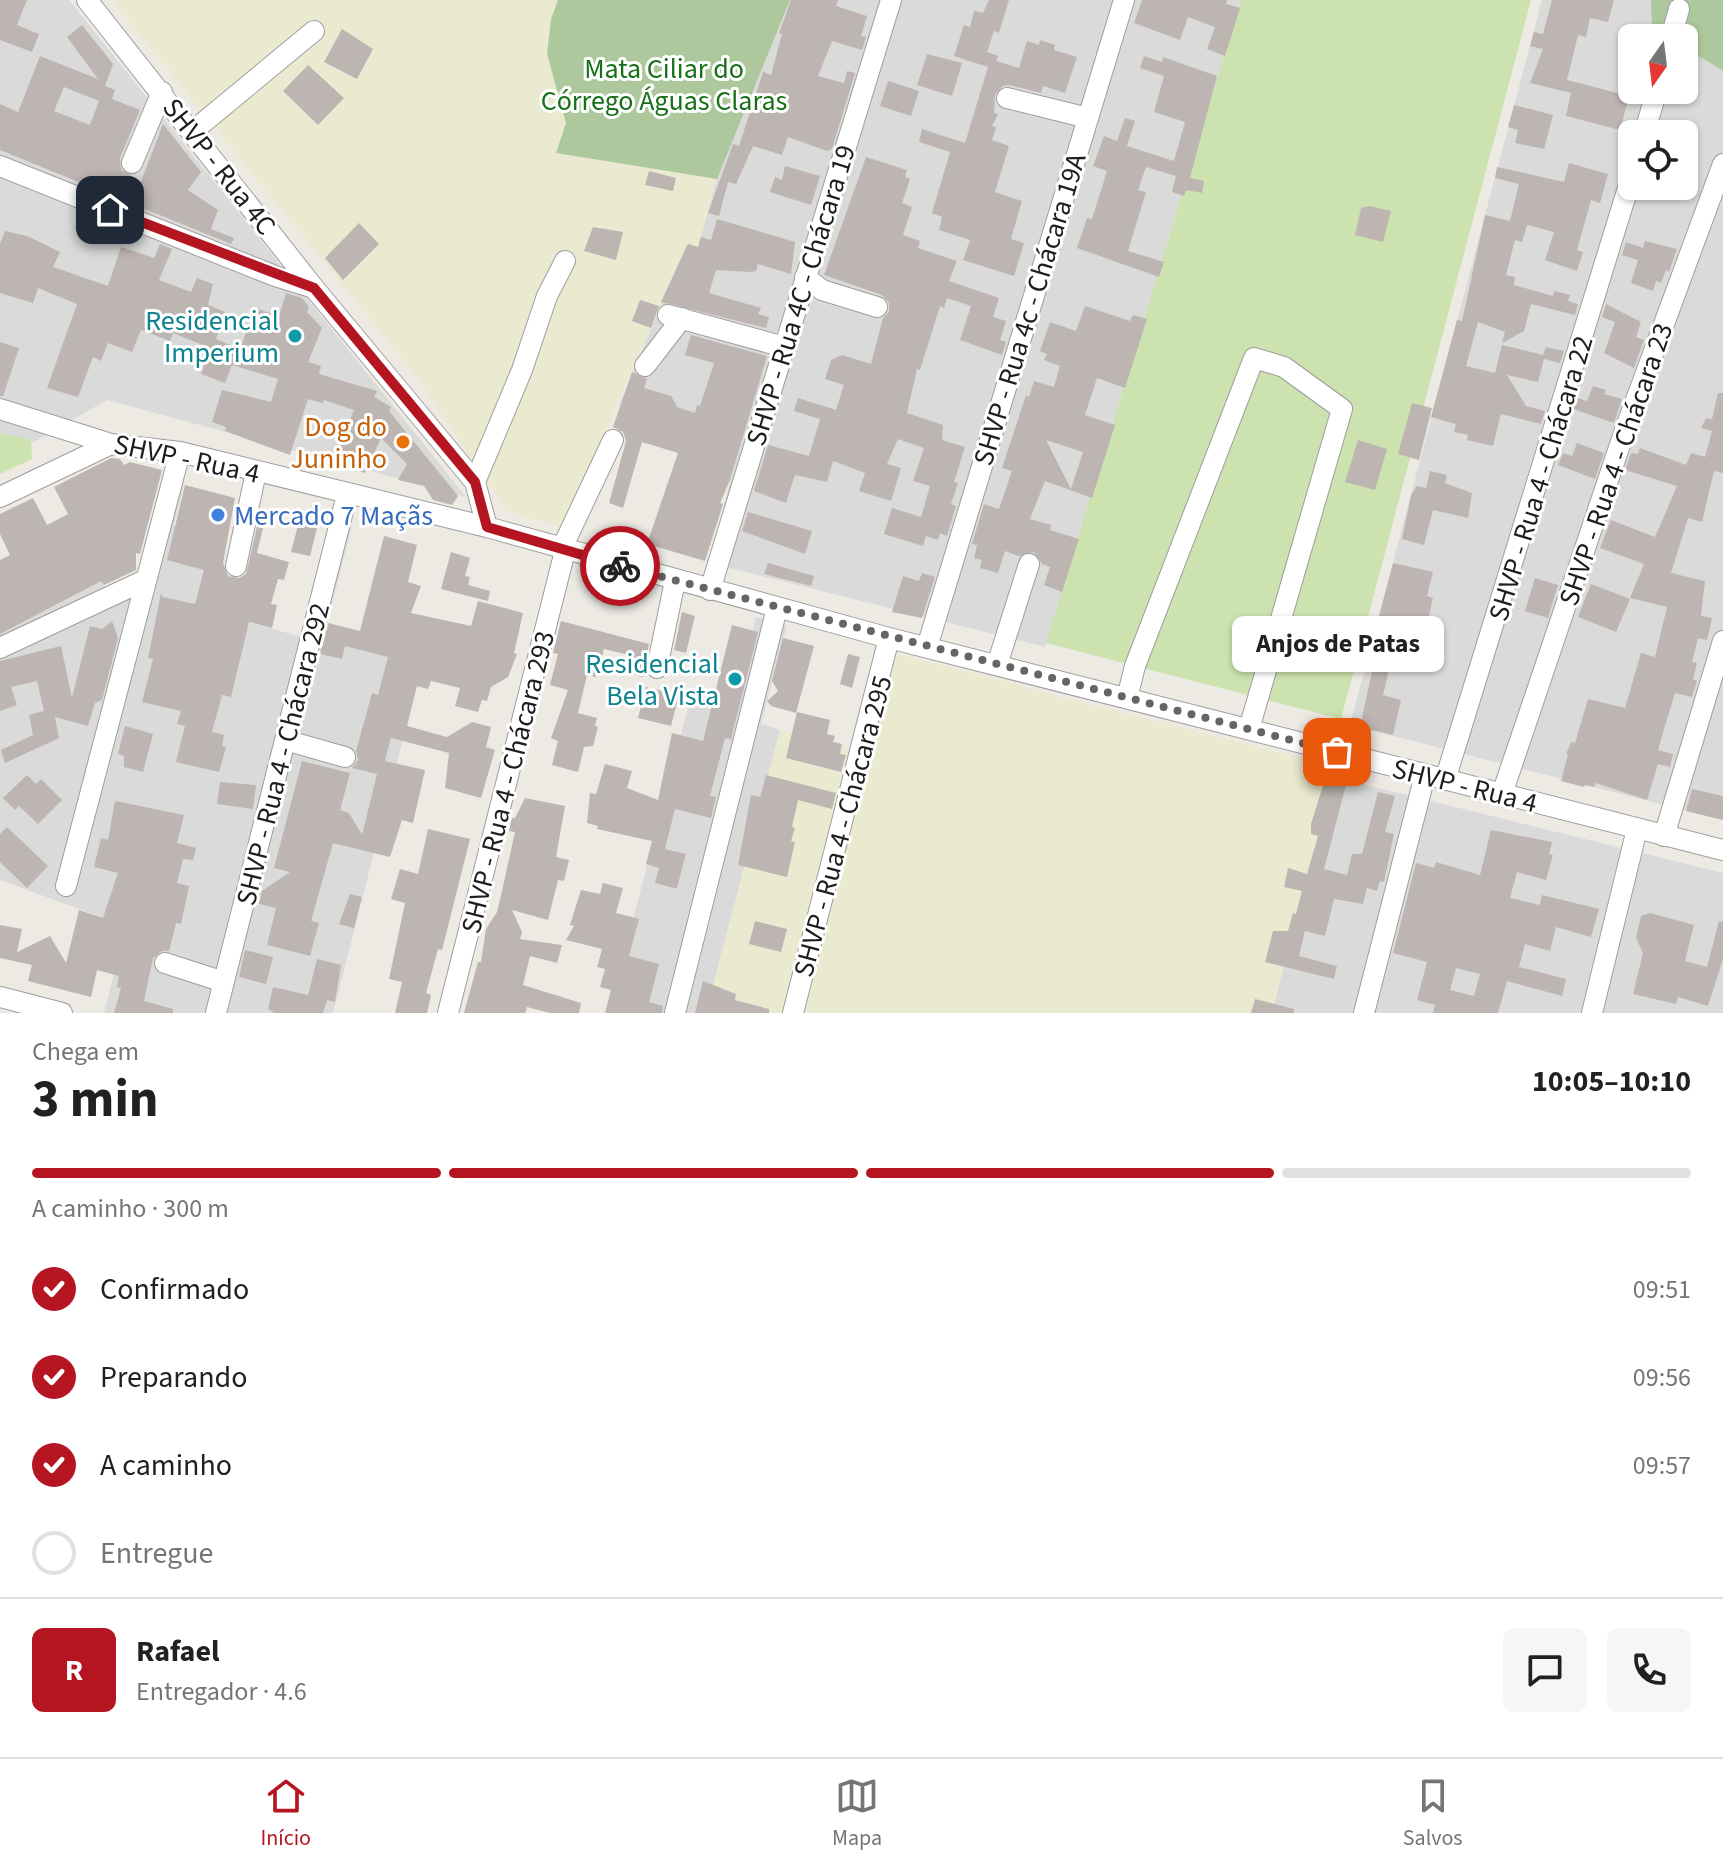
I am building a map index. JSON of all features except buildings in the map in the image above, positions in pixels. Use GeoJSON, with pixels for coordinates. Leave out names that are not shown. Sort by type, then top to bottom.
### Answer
{"type":"FeatureCollection","features":[{"type":"Feature","properties":{"kind":"street","name":"SHVP - Rua 4C"},"geometry":{"type":"LineString","coordinates":[[87,0],[314,288],[475,482],[487,527]]}},
{"type":"Feature","properties":{"kind":"street","name":"SHVP - Rua 4C - Chácara 19"},"geometry":{"type":"LineString","coordinates":[[710,590],[891,0]]}},
{"type":"Feature","properties":{"kind":"street","name":"SHVP - Rua 4c - Chácara 19A"},"geometry":{"type":"LineString","coordinates":[[927,647],[1124,0]]}},
{"type":"Feature","properties":{"kind":"street"},"geometry":{"type":"LineString","coordinates":[[1675,24],[1679,9]]}},
{"type":"Feature","properties":{"kind":"street"},"geometry":{"type":"LineString","coordinates":[[193,131],[314,31]]}},
{"type":"Feature","properties":{"kind":"street"},"geometry":{"type":"LineString","coordinates":[[132,163],[162,92]]}},
{"type":"Feature","properties":{"kind":"street"},"geometry":{"type":"LineString","coordinates":[[1007,98],[1088,118]]}},
{"type":"Feature","properties":{"kind":"street","name":"SHVP - Rua 4 - Chácara 23"},"geometry":{"type":"LineString","coordinates":[[1502,794],[1626,427],[1723,164]]}},
{"type":"Feature","properties":{"kind":"street"},"geometry":{"type":"LineString","coordinates":[[0,166],[275,276],[314,288]]}},
{"type":"Feature","properties":{"kind":"street","name":"SHVP - Rua 4 - Chácara 22"},"geometry":{"type":"LineString","coordinates":[[1364,1013],[1435,777],[1624,200]]}},
{"type":"Feature","properties":{"kind":"street"},"geometry":{"type":"LineString","coordinates":[[475,482],[522,370],[547,296],[565,261]]}},
{"type":"Feature","properties":{"kind":"street"},"geometry":{"type":"LineString","coordinates":[[805,277],[822,290],[877,307]]}},
{"type":"Feature","properties":{"kind":"street"},"geometry":{"type":"LineString","coordinates":[[645,366],[675,317],[784,347]]}},
{"type":"Feature","properties":{"kind":"street"},"geometry":{"type":"LineString","coordinates":[[1127,698],[1135,666],[1254,358],[1284,367],[1342,409],[1249,729]]}},
{"type":"Feature","properties":{"kind":"street","name":"SHVP - Rua 4"},"geometry":{"type":"LineString","coordinates":[[0,409],[111,444],[180,452],[487,527],[563,551],[889,638],[1723,850]]}},
{"type":"Feature","properties":{"kind":"street","name":"SHVP - Rua 4 - Chácara 293"},"geometry":{"type":"LineString","coordinates":[[448,1013],[563,551],[613,440]]}},
{"type":"Feature","properties":{"kind":"street"},"geometry":{"type":"LineString","coordinates":[[0,497],[111,444]]}},
{"type":"Feature","properties":{"kind":"street"},"geometry":{"type":"LineString","coordinates":[[66,886],[143,581],[180,452]]}},
{"type":"Feature","properties":{"kind":"street"},"geometry":{"type":"LineString","coordinates":[[236,566],[256,472]]}},
{"type":"Feature","properties":{"kind":"street","name":"SHVP - Rua 4 - Chácara 292"},"geometry":{"type":"LineString","coordinates":[[216,1013],[347,495]]}},
{"type":"Feature","properties":{"kind":"street"},"geometry":{"type":"LineString","coordinates":[[997,665],[1029,564]]}},
{"type":"Feature","properties":{"kind":"street"},"geometry":{"type":"LineString","coordinates":[[0,648],[143,581]]}},
{"type":"Feature","properties":{"kind":"street"},"geometry":{"type":"LineString","coordinates":[[657,668],[675,581]]}},
{"type":"Feature","properties":{"kind":"street"},"geometry":{"type":"LineString","coordinates":[[675,1013],[777,608]]}},
{"type":"Feature","properties":{"kind":"street","name":"SHVP - Rua 4 - Chácara 295"},"geometry":{"type":"LineString","coordinates":[[793,1013],[889,638]]}},
{"type":"Feature","properties":{"kind":"street"},"geometry":{"type":"LineString","coordinates":[[1664,836],[1723,641]]}},
{"type":"Feature","properties":{"kind":"street"},"geometry":{"type":"LineString","coordinates":[[285,740],[345,757]]}},
{"type":"Feature","properties":{"kind":"street"},"geometry":{"type":"LineString","coordinates":[[1592,1013],[1637,829]]}},
{"type":"Feature","properties":{"kind":"street"},"geometry":{"type":"LineString","coordinates":[[165,963],[224,982]]}},
{"type":"Feature","properties":{"kind":"street"},"geometry":{"type":"LineString","coordinates":[[0,997],[62,1013]]}},
{"type":"Feature","properties":{"kind":"shaded area"},"geometry":{"type":"Polygon","coordinates":[[[0,0],[69,0],[466,497],[107,400],[0,461],[0,0]]]}},
{"type":"Feature","properties":{"kind":"shaded area"},"geometry":{"type":"Polygon","coordinates":[[[790,0],[1241,0],[1045,647],[710,563],[740,441],[619,406],[686,244],[698,246],[717,178],[790,0]]]}},
{"type":"Feature","properties":{"kind":"shaded area"},"geometry":{"type":"Polygon","coordinates":[[[1542,0],[1695,0],[1688,24],[1618,24],[1618,104],[1698,104],[1698,56],[1723,71],[1723,820],[1350,725],[1542,0]]]}},
{"type":"Feature","properties":{"kind":"shaded area"},"geometry":{"type":"Polygon","coordinates":[[[166,480],[184,484],[174,526],[224,540],[206,611],[306,638],[334,521],[352,526],[323,640],[422,665],[333,1013],[104,1013],[126,926],[0,880],[0,573],[75,528],[105,588],[139,572],[166,480]]]}},
{"type":"Feature","properties":{"kind":"shaded area"},"geometry":{"type":"Polygon","coordinates":[[[756,617],[787,625],[761,724],[780,730],[706,1013],[609,1013],[689,703],[731,714],[756,617]]]}},
{"type":"Feature","properties":{"kind":"shaded area"},"geometry":{"type":"Polygon","coordinates":[[[1346,780],[1723,873],[1723,1013],[1272,1013],[1313,852],[1327,855],[1346,780]]]}},
{"type":"Feature","properties":{"kind":"green space"},"geometry":{"type":"Polygon","coordinates":[[[112,0],[558,0],[551,19],[547,53],[566,123],[557,153],[717,179],[698,247],[686,245],[564,528],[507,511],[412,371],[112,0]]]}},
{"type":"Feature","properties":{"kind":"green space","name":"Mata Ciliar do Córrego Águas Claras"},"geometry":{"type":"Polygon","coordinates":[[[558,0],[790,0],[717,179],[556,153],[566,123],[547,54],[551,19],[558,0]]]}},
{"type":"Feature","properties":{"kind":"green space"},"geometry":{"type":"Polygon","coordinates":[[[1241,0],[1531,0],[1341,719],[1046,643],[1241,0]]]}},
{"type":"Feature","properties":{"kind":"green space"},"geometry":{"type":"Polygon","coordinates":[[[1651,0],[1723,0],[1723,71],[1698,56],[1698,24],[1652,24],[1651,0]]]}},
{"type":"Feature","properties":{"kind":"green space"},"geometry":{"type":"Polygon","coordinates":[[[0,433],[31,440],[32,459],[0,474],[0,433]]]}},
{"type":"Feature","properties":{"kind":"green space"},"geometry":{"type":"Polygon","coordinates":[[[878,649],[1335,767],[1272,1013],[706,1013],[780,730],[853,748],[878,649]]]}},
{"type":"Feature","properties":{"kind":"way so far"},"geometry":{"type":"LineString","coordinates":[[620,566],[1337,752]]}},
{"type":"Feature","properties":{"kind":"place","name":"Residencial Imperium"},"geometry":{"type":"Point","coordinates":[295,336]}},
{"type":"Feature","properties":{"kind":"place","name":"Dog do Juninho"},"geometry":{"type":"Point","coordinates":[403,442]}},
{"type":"Feature","properties":{"kind":"place","name":"Mercado 7 Maçãs"},"geometry":{"type":"Point","coordinates":[218,515]}},
{"type":"Feature","properties":{"kind":"place","name":"Residencial Bela Vista"},"geometry":{"type":"Point","coordinates":[735,679]}},
{"type":"Feature","properties":{"kind":"place","name":"Anjos de Patas"},"geometry":{"type":"Point","coordinates":[1337,752]}},
{"type":"Feature","properties":{"kind":"route"},"geometry":{"type":"LineString","coordinates":[[110,210],[275,276],[314,288],[475,482],[487,527],[620,566]]}}]}
